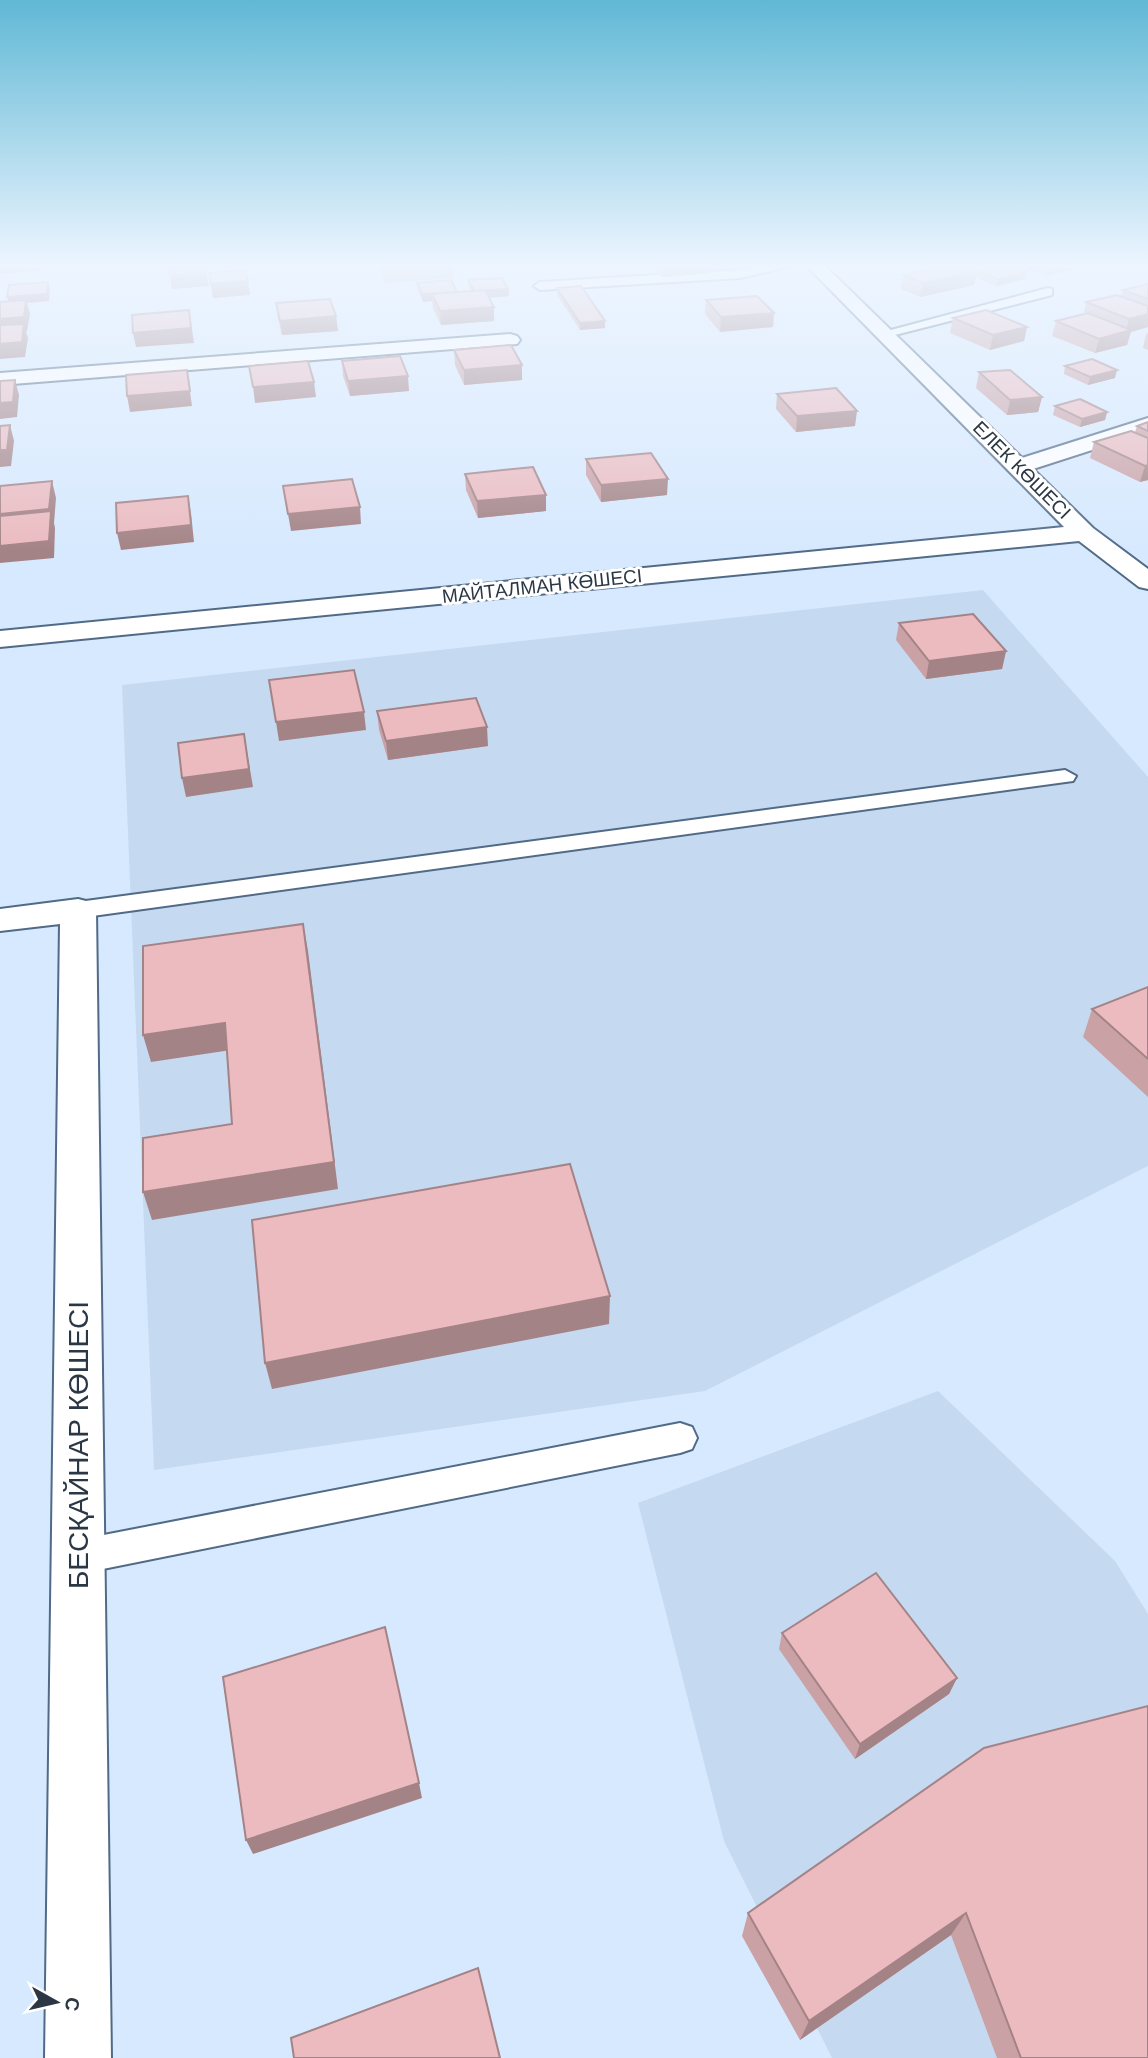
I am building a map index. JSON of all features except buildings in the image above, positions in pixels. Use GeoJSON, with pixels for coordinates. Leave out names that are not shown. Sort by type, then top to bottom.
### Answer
{"type":"FeatureCollection","features":[{"type":"Feature","properties":{"kind":"street"},"geometry":{"type":"LineString","coordinates":[[0,379],[261,359]]}},
{"type":"Feature","properties":{"kind":"street","name":"ЕЛЕК КӨШЕСІ"},"geometry":{"type":"LineString","coordinates":[[909,359],[1020,466],[1084,533],[1148,581]]}},
{"type":"Feature","properties":{"kind":"street"},"geometry":{"type":"LineString","coordinates":[[1020,466],[1148,425]]}},
{"type":"Feature","properties":{"kind":"street","name":"МАЙТАЛМАН КӨШЕСІ"},"geometry":{"type":"LineString","coordinates":[[0,639],[1084,533]]}},
{"type":"Feature","properties":{"kind":"street"},"geometry":{"type":"LineString","coordinates":[[0,920],[78,910]]}},
{"type":"Feature","properties":{"kind":"street","name":"БЕСҚАЙНАР КӨШЕСІ"},"geometry":{"type":"LineString","coordinates":[[78,910],[78,2058]]}},
{"type":"Feature","properties":{"kind":"lane"},"geometry":{"type":"LineString","coordinates":[[78,910],[1065,776]]}},
{"type":"Feature","properties":{"kind":"lane"},"geometry":{"type":"LineString","coordinates":[[78,1557],[680,1438]]}},
{"type":"Feature","properties":{"kind":"shaded area"},"geometry":{"type":"Polygon","coordinates":[[[983,590],[1148,777],[1148,1166],[705,1391],[154,1470],[122,685],[983,590]]]}},
{"type":"Feature","properties":{"kind":"shaded area"},"geometry":{"type":"Polygon","coordinates":[[[938,1391],[1115,1561],[1148,1614],[1148,2058],[832,2058],[724,1841],[638,1503],[938,1391]]]}}]}
